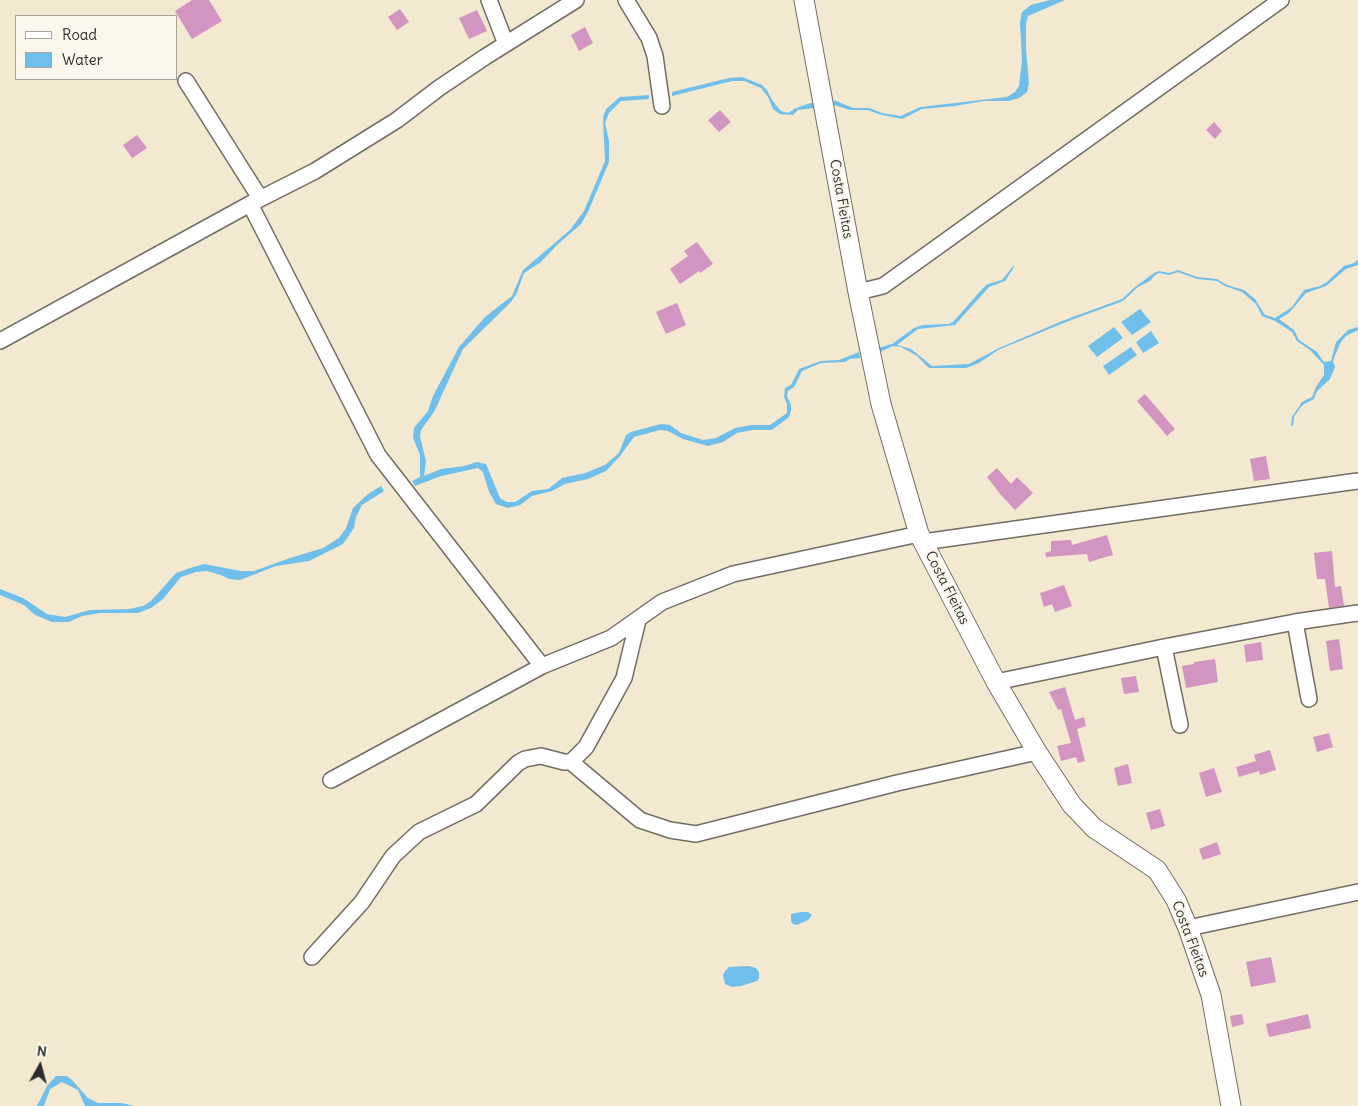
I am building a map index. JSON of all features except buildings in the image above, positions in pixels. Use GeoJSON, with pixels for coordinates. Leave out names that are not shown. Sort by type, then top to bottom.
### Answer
{"type":"FeatureCollection","features":[{"type":"Feature","properties":{"kind":"main road","name":"Costa Fleitas"},"geometry":{"type":"LineString","coordinates":[[806,1],[858,292],[881,404],[921,538],[996,682],[1037,752],[1072,805],[1094,828],[1157,870],[1173,894],[1188,928],[1210,995],[1231,1106]]}},
{"type":"Feature","properties":{"kind":"street"},"geometry":{"type":"LineString","coordinates":[[489,0],[506,44]]}},
{"type":"Feature","properties":{"kind":"street"},"geometry":{"type":"LineString","coordinates":[[0,341],[255,201],[315,172],[397,120],[439,88],[576,0]]}},
{"type":"Feature","properties":{"kind":"street"},"geometry":{"type":"LineString","coordinates":[[626,0],[649,38],[654,56],[662,106]]}},
{"type":"Feature","properties":{"kind":"street"},"geometry":{"type":"LineString","coordinates":[[858,292],[884,286],[1281,0]]}},
{"type":"Feature","properties":{"kind":"street"},"geometry":{"type":"LineString","coordinates":[[186,81],[255,201],[378,456],[542,666]]}},
{"type":"Feature","properties":{"kind":"street"},"geometry":{"type":"LineString","coordinates":[[331,780],[542,666],[611,638],[662,602],[733,574],[921,538],[1358,481]]}},
{"type":"Feature","properties":{"kind":"street"},"geometry":{"type":"LineString","coordinates":[[996,682],[1295,622],[1358,613]]}},
{"type":"Feature","properties":{"kind":"street"},"geometry":{"type":"LineString","coordinates":[[571,762],[586,747],[624,678],[638,620]]}},
{"type":"Feature","properties":{"kind":"street"},"geometry":{"type":"LineString","coordinates":[[1295,622],[1310,698]]}},
{"type":"Feature","properties":{"kind":"street"},"geometry":{"type":"LineString","coordinates":[[1164,647],[1180,725]]}},
{"type":"Feature","properties":{"kind":"street"},"geometry":{"type":"LineString","coordinates":[[312,957],[362,902],[393,856],[419,832],[476,804],[518,763],[525,759],[541,756],[571,762],[640,820],[670,830],[696,834],[897,783],[1037,752]]}},
{"type":"Feature","properties":{"kind":"street"},"geometry":{"type":"LineString","coordinates":[[1188,928],[1358,892]]}},
{"type":"Feature","properties":{"kind":"water"},"geometry":{"type":"Polygon","coordinates":[[[1050,0],[1065,0],[1028,16],[1026,24],[1026,49],[1029,83],[1027,92],[1019,98],[1009,101],[984,101],[922,109],[902,119],[868,110],[850,110],[834,105],[834,100],[853,108],[869,108],[882,113],[901,116],[920,107],[1007,97],[1015,92],[1019,86],[1022,60],[1020,23],[1022,12],[1031,5],[1050,0]]]}},
{"type":"Feature","properties":{"kind":"water"},"geometry":{"type":"Polygon","coordinates":[[[742,77],[762,85],[781,111],[788,113],[814,102],[814,108],[798,110],[793,115],[780,114],[773,109],[768,97],[761,88],[744,81],[732,81],[672,96],[672,92],[729,78],[742,77]]]}},
{"type":"Feature","properties":{"kind":"water"},"geometry":{"type":"Polygon","coordinates":[[[649,95],[649,99],[621,101],[609,113],[605,123],[609,141],[609,162],[581,224],[541,262],[524,273],[516,295],[510,303],[463,349],[434,412],[421,430],[420,437],[426,461],[424,476],[441,469],[477,462],[486,464],[500,498],[507,502],[515,502],[532,491],[548,489],[562,478],[585,473],[605,465],[619,453],[626,435],[631,432],[661,424],[670,425],[681,433],[703,440],[716,438],[735,428],[752,425],[770,425],[787,413],[787,404],[784,397],[785,388],[791,385],[799,369],[821,361],[839,360],[859,352],[860,358],[850,359],[845,362],[821,363],[802,371],[794,387],[788,391],[787,396],[791,405],[789,417],[772,430],[752,430],[737,433],[723,442],[708,446],[683,439],[668,431],[660,430],[634,437],[606,471],[588,479],[565,484],[552,491],[532,496],[520,505],[508,508],[496,504],[489,492],[483,472],[478,468],[441,476],[415,486],[412,481],[420,477],[420,455],[413,438],[414,428],[428,411],[433,396],[459,347],[485,317],[512,296],[523,270],[570,230],[584,211],[605,161],[603,117],[606,109],[620,97],[649,95]]]}},
{"type":"Feature","properties":{"kind":"water"},"geometry":{"type":"Polygon","coordinates":[[[1358,260],[1358,265],[1346,269],[1326,286],[1306,293],[1289,313],[1279,319],[1294,330],[1299,340],[1317,352],[1324,362],[1331,361],[1336,342],[1348,330],[1358,327],[1358,330],[1346,336],[1341,342],[1334,358],[1335,367],[1330,379],[1317,391],[1314,399],[1300,408],[1294,417],[1293,426],[1291,425],[1292,417],[1302,402],[1312,397],[1324,375],[1324,365],[1310,350],[1297,341],[1292,332],[1275,321],[1262,316],[1256,304],[1242,292],[1217,281],[1197,279],[1178,272],[1169,275],[1159,273],[1150,281],[1138,287],[1123,301],[998,350],[979,363],[966,368],[929,368],[917,356],[901,347],[893,346],[878,353],[878,348],[892,344],[914,328],[922,325],[949,324],[954,321],[983,288],[988,284],[1002,280],[1014,265],[1005,281],[989,287],[955,325],[918,329],[897,345],[911,349],[932,366],[969,364],[997,349],[1062,321],[1122,299],[1135,287],[1159,271],[1169,273],[1178,270],[1197,277],[1217,279],[1227,285],[1244,290],[1255,299],[1265,315],[1275,318],[1292,307],[1304,290],[1320,286],[1344,266],[1358,260]]]}},
{"type":"Feature","properties":{"kind":"water"},"geometry":{"type":"Polygon","coordinates":[[[1140,309],[1151,322],[1132,335],[1121,322],[1140,309]]]}},
{"type":"Feature","properties":{"kind":"water"},"geometry":{"type":"Polygon","coordinates":[[[1114,327],[1123,338],[1097,357],[1088,346],[1114,327]]]}},
{"type":"Feature","properties":{"kind":"water"},"geometry":{"type":"Polygon","coordinates":[[[1151,331],[1159,343],[1143,353],[1136,342],[1151,331]]]}},
{"type":"Feature","properties":{"kind":"water"},"geometry":{"type":"Polygon","coordinates":[[[1131,347],[1137,355],[1109,375],[1103,366],[1131,347]]]}},
{"type":"Feature","properties":{"kind":"water"},"geometry":{"type":"Polygon","coordinates":[[[381,486],[384,491],[362,505],[356,517],[354,528],[343,544],[309,561],[276,566],[240,580],[229,579],[207,571],[181,577],[163,599],[151,608],[138,613],[100,613],[82,616],[69,622],[52,622],[35,615],[24,605],[0,595],[0,589],[23,598],[47,614],[65,617],[90,610],[129,609],[143,606],[151,601],[176,573],[190,568],[204,564],[241,571],[254,571],[323,548],[339,538],[346,528],[353,508],[368,494],[381,486]]]}},
{"type":"Feature","properties":{"kind":"water"},"geometry":{"type":"Polygon","coordinates":[[[808,912],[812,915],[808,920],[797,925],[793,924],[791,914],[808,912]]]}},
{"type":"Feature","properties":{"kind":"water"},"geometry":{"type":"Polygon","coordinates":[[[749,966],[756,968],[759,972],[757,981],[732,987],[725,984],[723,975],[729,967],[749,966]]]}},
{"type":"Feature","properties":{"kind":"water"},"geometry":{"type":"Polygon","coordinates":[[[56,1076],[67,1076],[88,1098],[98,1103],[122,1103],[134,1106],[85,1106],[78,1090],[62,1082],[50,1089],[44,1106],[37,1106],[47,1086],[56,1076]]]}}]}
